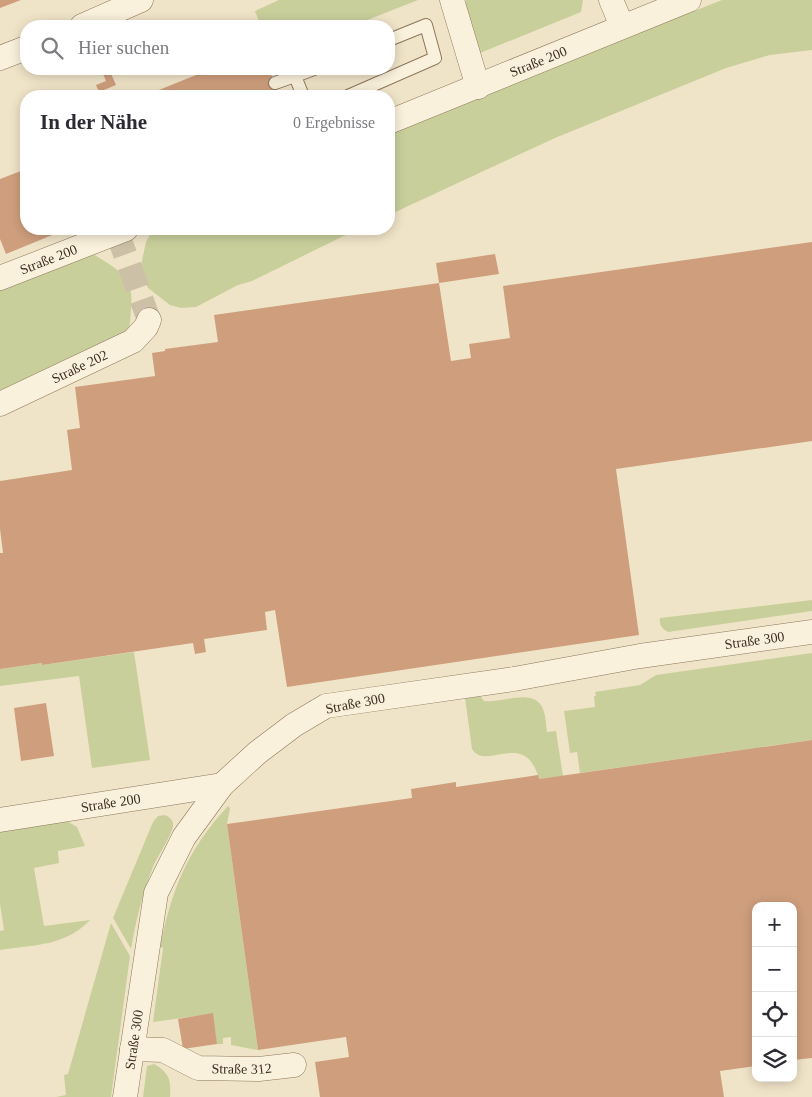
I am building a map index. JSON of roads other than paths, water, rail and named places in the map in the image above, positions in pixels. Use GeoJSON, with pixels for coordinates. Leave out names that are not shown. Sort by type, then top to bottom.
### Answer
{"type":"FeatureCollection","features":[{"type":"Feature","properties":{"kind":"street"},"geometry":{"type":"LineString","coordinates":[[96,20],[141,0]]}},
{"type":"Feature","properties":{"kind":"street"},"geometry":{"type":"LineString","coordinates":[[452,0],[478,87]]}},
{"type":"Feature","properties":{"kind":"street"},"geometry":{"type":"LineString","coordinates":[[611,0],[622,26]]}},
{"type":"Feature","properties":{"kind":"street","name":"Straße 200"},"geometry":{"type":"LineString","coordinates":[[395,120],[689,0]]}},
{"type":"Feature","properties":{"kind":"street"},"geometry":{"type":"LineString","coordinates":[[0,58],[20,50]]}},
{"type":"Feature","properties":{"kind":"street","name":"Straße 200"},"geometry":{"type":"LineString","coordinates":[[0,278],[111,235]]}},
{"type":"Feature","properties":{"kind":"street","name":"Straße 202"},"geometry":{"type":"LineString","coordinates":[[0,404],[133,341],[146,327],[149,320]]}},
{"type":"Feature","properties":{"kind":"street","name":"Straße 300"},"geometry":{"type":"LineString","coordinates":[[124,1097],[156,893],[184,837],[222,786],[257,753],[294,725],[326,706],[514,679],[640,656],[812,632]]}},
{"type":"Feature","properties":{"kind":"street","name":"Straße 200"},"geometry":{"type":"LineString","coordinates":[[0,820],[222,786]]}},
{"type":"Feature","properties":{"kind":"street","name":"Straße 312"},"geometry":{"type":"LineString","coordinates":[[132,1049],[162,1050],[198,1068],[259,1069],[294,1065]]}},
{"type":"Feature","properties":{"kind":"lane"},"geometry":{"type":"LineString","coordinates":[[362,90],[435,58],[426,25],[395,38]]}},
{"type":"Feature","properties":{"kind":"lane"},"geometry":{"type":"LineString","coordinates":[[275,83],[295,76],[301,90]]}},
{"type":"Feature","properties":{"kind":"tunnel"},"geometry":{"type":"LineString","coordinates":[[118,235],[149,320]]}}]}
